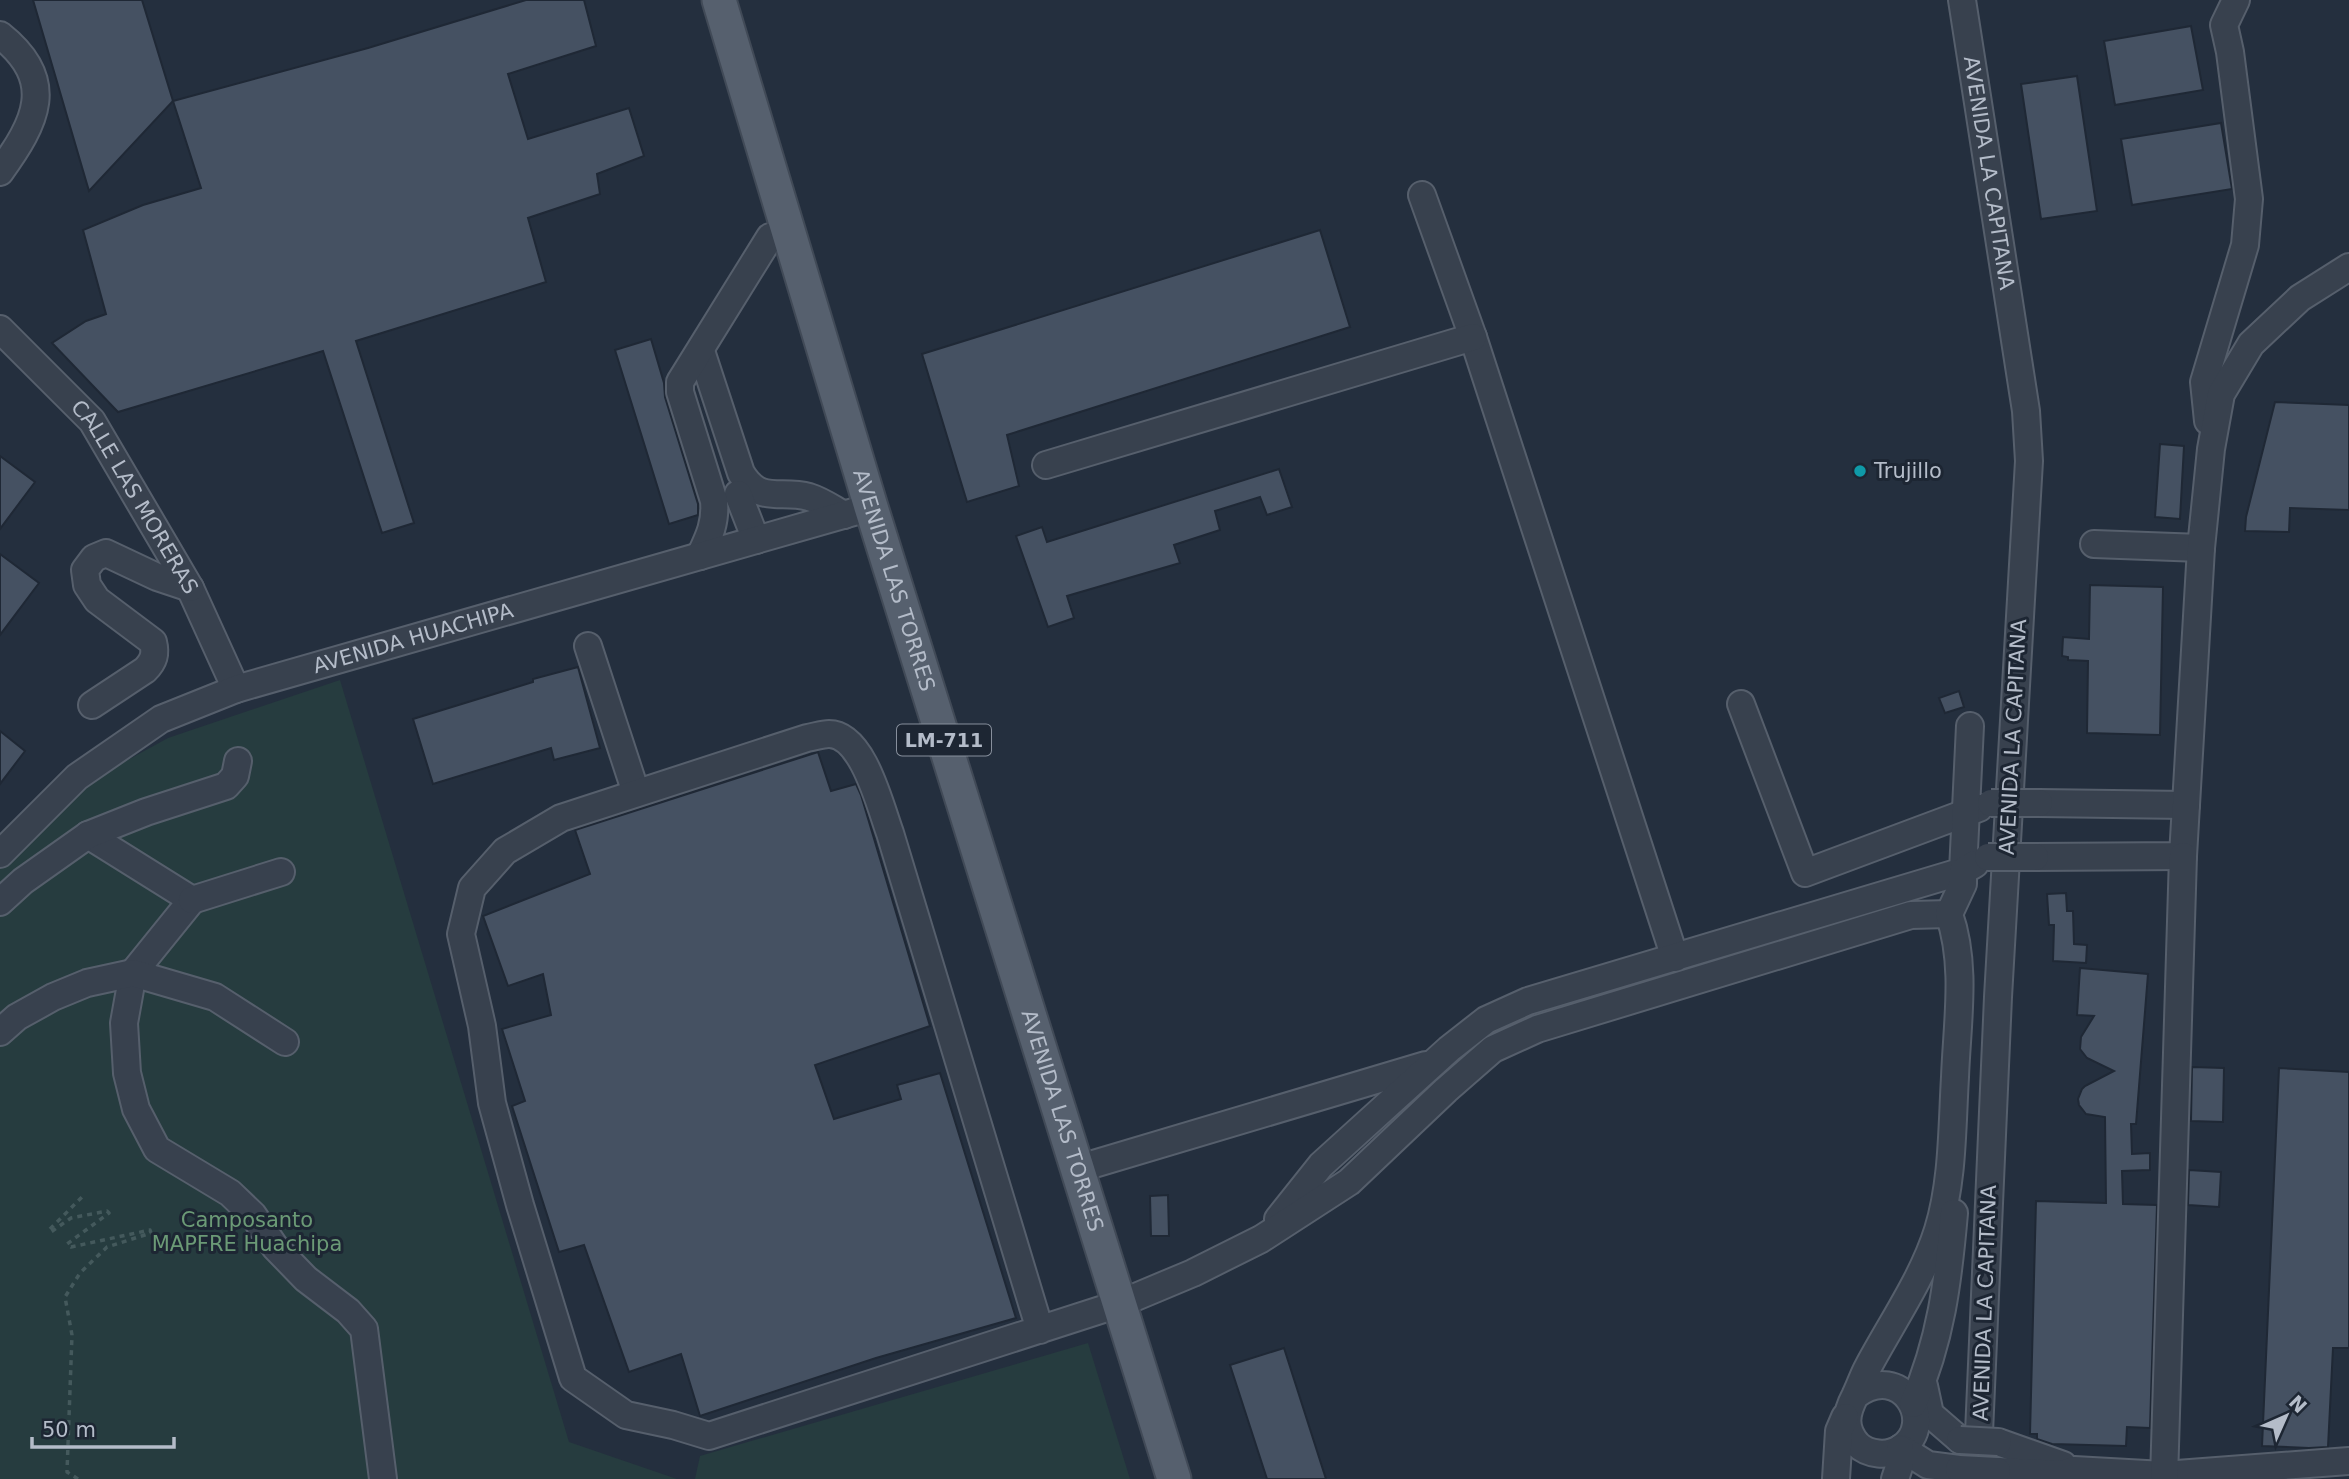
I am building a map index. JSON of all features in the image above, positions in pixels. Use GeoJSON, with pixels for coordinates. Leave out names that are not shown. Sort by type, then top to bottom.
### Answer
{"type":"FeatureCollection","features":[{"type":"Feature","properties":{"kind":"main road","name":"AVENIDA LAS TORRES"},"geometry":{"type":"LineString","coordinates":[[699,0],[856,512],[1110,1307],[1174,1479]]}},
{"type":"Feature","properties":{"kind":"main road","name":"AVENIDA LAS TORRES"},"geometry":{"type":"LineString","coordinates":[[719,0],[856,512],[1077,1169],[1154,1479]]}},
{"type":"Feature","properties":{"kind":"street","name":"AVENIDA LA CAPITANA"},"geometry":{"type":"LineString","coordinates":[[1962,0],[2026,411],[2029,461],[1969,1471]]}},
{"type":"Feature","properties":{"kind":"street"},"geometry":{"type":"LineString","coordinates":[[2211,449],[2204,382],[2245,246],[2249,199],[2224,25],[2236,0]]}},
{"type":"Feature","properties":{"kind":"street"},"geometry":{"type":"LineString","coordinates":[[0,35],[19,50],[32,73],[36,97],[32,120],[0,173]]}},
{"type":"Feature","properties":{"kind":"street"},"geometry":{"type":"LineString","coordinates":[[1422,195],[1473,337],[1675,958]]}},
{"type":"Feature","properties":{"kind":"street"},"geometry":{"type":"LineString","coordinates":[[756,541],[735,495],[680,392],[680,382],[770,237]]}},
{"type":"Feature","properties":{"kind":"street"},"geometry":{"type":"LineString","coordinates":[[2164,1477],[2183,856],[2201,548],[2211,449],[2221,394],[2251,344],[2300,298],[2349,267]]}},
{"type":"Feature","properties":{"kind":"street","name":"CALLE LAS MORERAS"},"geometry":{"type":"LineString","coordinates":[[0,329],[92,421],[190,588],[236,689]]}},
{"type":"Feature","properties":{"kind":"street"},"geometry":{"type":"LineString","coordinates":[[1046,465],[1473,337]]}},
{"type":"Feature","properties":{"kind":"street"},"geometry":{"type":"LineString","coordinates":[[700,556],[713,530],[715,515],[735,495],[741,473],[701,351]]}},
{"type":"Feature","properties":{"kind":"street"},"geometry":{"type":"LineString","coordinates":[[735,495],[808,497],[856,512]]}},
{"type":"Feature","properties":{"kind":"street","name":"AVENIDA HUACHIPA"},"geometry":{"type":"LineString","coordinates":[[0,854],[77,777],[161,719],[236,689],[856,512]]}},
{"type":"Feature","properties":{"kind":"street"},"geometry":{"type":"LineString","coordinates":[[2094,544],[2201,548]]}},
{"type":"Feature","properties":{"kind":"street"},"geometry":{"type":"LineString","coordinates":[[92,705],[145,670],[153,663],[156,652],[153,642],[97,600],[87,585],[85,570],[94,558],[106,553],[157,577],[190,588]]}},
{"type":"Feature","properties":{"kind":"street"},"geometry":{"type":"LineString","coordinates":[[588,646],[636,793]]}},
{"type":"Feature","properties":{"kind":"street"},"geometry":{"type":"LineString","coordinates":[[1741,704],[1805,873],[1992,803],[2186,805]]}},
{"type":"Feature","properties":{"kind":"street"},"geometry":{"type":"LineString","coordinates":[[1836,1479],[1839,1431],[1863,1376],[1927,1261],[1939,1227],[1950,1166],[1960,978],[1957,936],[1949,914],[1963,884],[1970,726]]}},
{"type":"Feature","properties":{"kind":"street"},"geometry":{"type":"LineString","coordinates":[[1040,1330],[890,833],[865,765],[850,742],[830,734],[807,738],[561,818],[505,851],[472,888],[461,934],[482,1026],[492,1103],[573,1378],[626,1415],[709,1436],[1040,1330],[1110,1307],[1193,1273],[1261,1239],[1349,1182],[1493,1049],[1537,1029],[1911,915],[1949,914]]}},
{"type":"Feature","properties":{"kind":"street"},"geometry":{"type":"LineString","coordinates":[[0,902],[23,881],[88,835],[146,812],[226,786],[235,776],[238,761]]}},
{"type":"Feature","properties":{"kind":"street"},"geometry":{"type":"LineString","coordinates":[[41,814],[65,853]]}},
{"type":"Feature","properties":{"kind":"street"},"geometry":{"type":"LineString","coordinates":[[88,835],[192,900]]}},
{"type":"Feature","properties":{"kind":"street"},"geometry":{"type":"LineString","coordinates":[[1261,1239],[1321,1165],[1434,1062],[1486,1020],[1528,1001],[1963,871],[1988,857],[2183,856]]}},
{"type":"Feature","properties":{"kind":"street"},"geometry":{"type":"LineString","coordinates":[[281,872],[192,900],[134,973],[124,1023],[127,1073],[136,1109],[157,1149],[230,1193],[253,1215],[275,1247],[306,1279],[348,1311],[364,1329],[383,1479]]}},
{"type":"Feature","properties":{"kind":"street"},"geometry":{"type":"LineString","coordinates":[[0,1032],[17,1017],[53,997],[88,983],[134,973],[215,997],[285,1042]]}},
{"type":"Feature","properties":{"kind":"street"},"geometry":{"type":"LineString","coordinates":[[1077,1169],[1434,1062]]}},
{"type":"Feature","properties":{"kind":"street"},"geometry":{"type":"LineString","coordinates":[[1950,1166],[1954,1212],[1949,1272],[1940,1326],[1920,1401],[1916,1415],[1913,1434],[1900,1448],[1887,1454],[1861,1448],[1852,1438],[1847,1426],[1851,1404],[1875,1385],[1886,1385],[1920,1401],[1960,1440],[1998,1442],[2074,1470],[2164,1477],[2349,1461]]}},
{"type":"Feature","properties":{"kind":"street"},"geometry":{"type":"LineString","coordinates":[[1900,1448],[1928,1465],[1969,1471],[2062,1474],[2074,1470]]}},
{"type":"Feature","properties":{"kind":"street"},"geometry":{"type":"LineString","coordinates":[[1895,1479],[1900,1464],[1900,1448]]}},
{"type":"Feature","properties":{"kind":"street"},"geometry":{"type":"LineString","coordinates":[[1914,1479],[1969,1471]]}},
{"type":"Feature","properties":{"kind":"path"},"geometry":{"type":"LineString","coordinates":[[78,1479],[67,1472],[72,1335],[65,1297],[80,1273],[107,1247],[151,1233],[150,1230],[71,1247],[67,1244],[109,1213],[107,1210],[71,1218],[51,1232],[83,1196]]}},
{"type":"Feature","properties":{"kind":"green space","name":"Camposanto MAPFRE Huachipa"},"geometry":{"type":"Polygon","coordinates":[[[340,680],[569,1442],[677,1479],[0,1479],[0,865],[84,784],[168,738],[340,680]]]}},
{"type":"Feature","properties":{"kind":"green space"},"geometry":{"type":"Polygon","coordinates":[[[1088,1343],[1130,1479],[695,1479],[700,1456],[1088,1343]]]}},
{"type":"Feature","properties":{"kind":"building"},"geometry":{"type":"Polygon","coordinates":[[[33,0],[142,0],[173,101],[89,191],[33,0]]]}},
{"type":"Feature","properties":{"kind":"building"},"geometry":{"type":"Polygon","coordinates":[[[526,0],[584,0],[596,46],[508,74],[528,139],[629,108],[644,156],[597,174],[600,194],[528,218],[546,282],[356,341],[414,523],[382,533],[323,351],[118,412],[52,343],[86,321],[106,314],[83,230],[143,205],[201,188],[173,101],[368,48],[526,0]]]}},
{"type":"Feature","properties":{"kind":"building"},"geometry":{"type":"Polygon","coordinates":[[[2191,26],[2203,90],[2115,105],[2104,41],[2191,26]]]}},
{"type":"Feature","properties":{"kind":"building"},"geometry":{"type":"Polygon","coordinates":[[[2077,76],[2097,211],[2041,219],[2021,84],[2077,76]]]}},
{"type":"Feature","properties":{"kind":"building"},"geometry":{"type":"Polygon","coordinates":[[[2221,123],[2232,189],[2132,205],[2121,139],[2221,123]]]}},
{"type":"Feature","properties":{"kind":"building"},"geometry":{"type":"Polygon","coordinates":[[[1320,230],[1350,327],[1007,435],[1019,486],[967,502],[922,354],[1320,230]]]}},
{"type":"Feature","properties":{"kind":"building"},"geometry":{"type":"Polygon","coordinates":[[[651,339],[664,383],[665,397],[698,504],[698,515],[669,524],[615,350],[651,339]]]}},
{"type":"Feature","properties":{"kind":"building"},"geometry":{"type":"Polygon","coordinates":[[[2275,402],[2349,405],[2349,510],[2290,508],[2289,532],[2245,531],[2246,517],[2275,402]]]}},
{"type":"Feature","properties":{"kind":"building"},"geometry":{"type":"Polygon","coordinates":[[[2160,444],[2184,446],[2180,519],[2155,517],[2160,444]]]}},
{"type":"Feature","properties":{"kind":"building"},"geometry":{"type":"Polygon","coordinates":[[[0,456],[35,482],[0,529],[0,456]]]}},
{"type":"Feature","properties":{"kind":"building"},"geometry":{"type":"Polygon","coordinates":[[[1279,469],[1292,507],[1267,515],[1260,497],[1215,511],[1220,530],[1174,545],[1180,563],[1067,596],[1074,618],[1048,627],[1016,536],[1042,527],[1047,542],[1279,469]]]}},
{"type":"Feature","properties":{"kind":"building"},"geometry":{"type":"Polygon","coordinates":[[[0,554],[39,583],[0,635],[0,554]]]}},
{"type":"Feature","properties":{"kind":"building"},"geometry":{"type":"Polygon","coordinates":[[[2090,585],[2163,587],[2160,735],[2087,733],[2088,661],[2068,660],[2068,657],[2062,656],[2063,637],[2089,639],[2090,585]]]}},
{"type":"Feature","properties":{"kind":"building"},"geometry":{"type":"Polygon","coordinates":[[[578,667],[600,748],[554,760],[551,748],[433,784],[413,719],[578,667]]]}},
{"type":"Feature","properties":{"kind":"building"},"geometry":{"type":"Polygon","coordinates":[[[1959,691],[1964,707],[1945,713],[1939,698],[1959,691]]]}},
{"type":"Feature","properties":{"kind":"building"},"geometry":{"type":"Polygon","coordinates":[[[0,731],[25,751],[0,784],[0,731]]]}},
{"type":"Feature","properties":{"kind":"building"},"geometry":{"type":"Polygon","coordinates":[[[818,752],[831,791],[856,784],[861,795],[930,1026],[815,1065],[834,1119],[901,1099],[897,1085],[940,1073],[1016,1318],[876,1358],[700,1416],[681,1354],[629,1372],[584,1245],[559,1252],[512,1106],[525,1101],[502,1029],[551,1015],[543,974],[508,986],[483,916],[590,874],[575,830],[818,752]]]}},
{"type":"Feature","properties":{"kind":"building"},"geometry":{"type":"Polygon","coordinates":[[[2066,893],[2067,911],[2073,911],[2074,944],[2087,945],[2086,963],[2053,961],[2054,925],[2049,925],[2047,894],[2066,893]]]}},
{"type":"Feature","properties":{"kind":"building"},"geometry":{"type":"Polygon","coordinates":[[[2080,968],[2148,974],[2136,1124],[2131,1124],[2132,1154],[2150,1153],[2150,1170],[2122,1171],[2123,1204],[2157,1205],[2150,1428],[2127,1427],[2126,1446],[2052,1444],[2037,1439],[2037,1434],[2030,1434],[2036,1201],[2106,1203],[2105,1117],[2086,1114],[2078,1099],[2085,1086],[2114,1071],[2087,1058],[2080,1049],[2081,1037],[2094,1016],[2077,1015],[2080,968]]]}},
{"type":"Feature","properties":{"kind":"building"},"geometry":{"type":"Polygon","coordinates":[[[2192,1067],[2224,1068],[2223,1122],[2191,1121],[2192,1067]]]}},
{"type":"Feature","properties":{"kind":"building"},"geometry":{"type":"Polygon","coordinates":[[[2279,1068],[2349,1072],[2349,1348],[2333,1348],[2328,1447],[2262,1446],[2279,1068]]]}},
{"type":"Feature","properties":{"kind":"building"},"geometry":{"type":"Polygon","coordinates":[[[2189,1170],[2221,1172],[2219,1207],[2188,1205],[2189,1170]]]}},
{"type":"Feature","properties":{"kind":"building"},"geometry":{"type":"Polygon","coordinates":[[[1168,1195],[1169,1236],[1151,1236],[1150,1196],[1168,1195]]]}},
{"type":"Feature","properties":{"kind":"building"},"geometry":{"type":"Polygon","coordinates":[[[1284,1348],[1326,1479],[1267,1479],[1230,1365],[1284,1348]]]}},
{"type":"Feature","properties":{"kind":"place","name":"Trujillo"},"geometry":{"type":"Point","coordinates":[1860,471]}}]}
